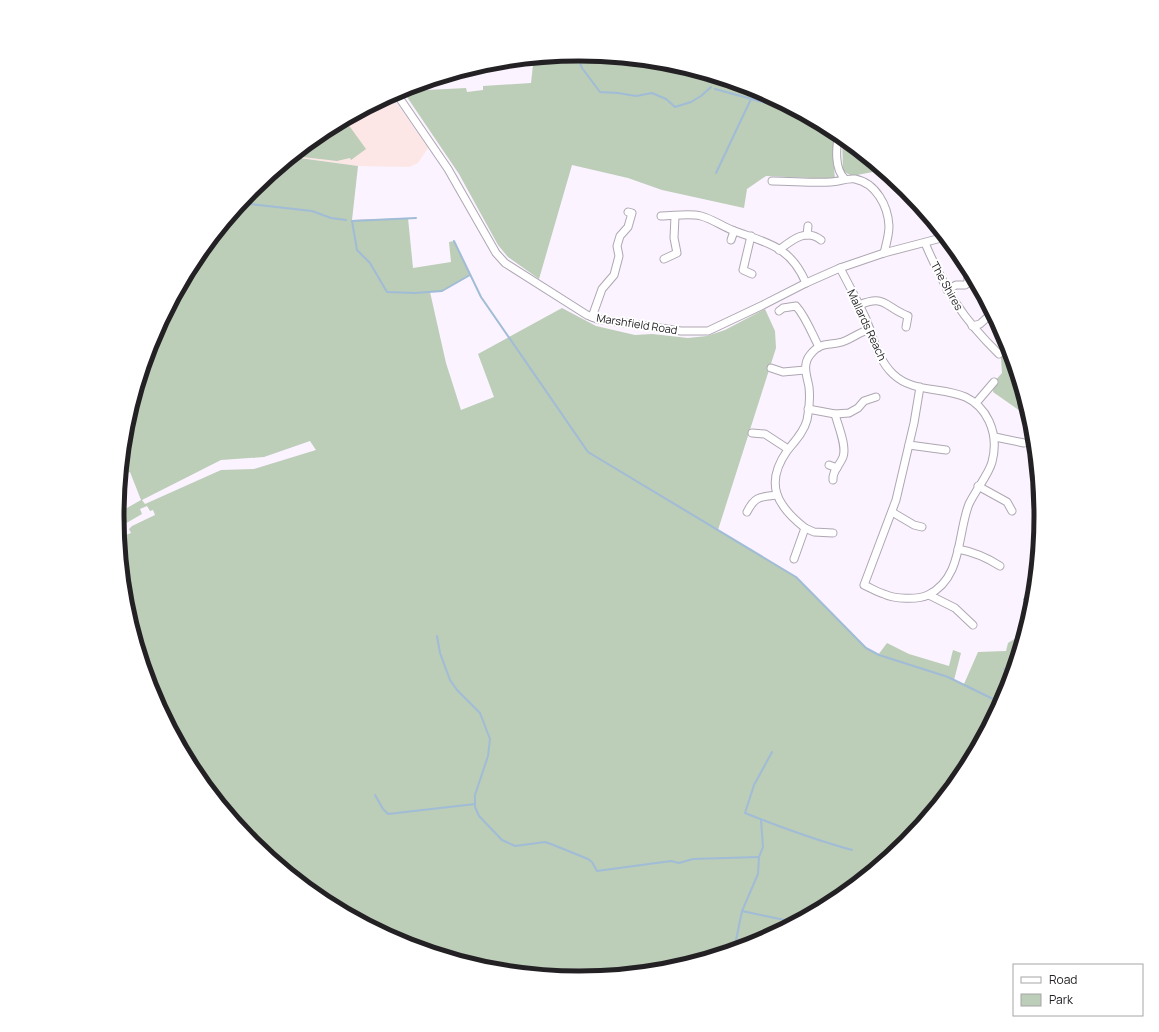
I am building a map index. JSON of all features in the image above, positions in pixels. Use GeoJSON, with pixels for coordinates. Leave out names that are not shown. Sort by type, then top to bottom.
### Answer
{"type":"FeatureCollection","features":[{"type":"Feature","properties":{"kind":"street","name":"Marshfield Road"},"geometry":{"type":"LineString","coordinates":[[400,98],[448,169],[494,250],[505,263],[592,318],[681,332],[700,332],[719,327],[806,282],[840,268],[884,253],[940,239]]}},
{"type":"Feature","properties":{"kind":"street"},"geometry":{"type":"LineString","coordinates":[[838,142],[837,158],[839,174],[845,179]]}},
{"type":"Feature","properties":{"kind":"street"},"geometry":{"type":"LineString","coordinates":[[772,181],[833,182],[845,179],[865,182],[875,190],[882,202],[889,226],[884,253]]}},
{"type":"Feature","properties":{"kind":"street"},"geometry":{"type":"LineString","coordinates":[[592,318],[602,289],[614,275],[619,256],[617,246],[620,236],[628,227],[632,214],[628,212]]}},
{"type":"Feature","properties":{"kind":"street"},"geometry":{"type":"LineString","coordinates":[[662,216],[701,216],[734,231],[768,242],[790,257],[800,268],[806,282]]}},
{"type":"Feature","properties":{"kind":"street"},"geometry":{"type":"LineString","coordinates":[[664,259],[678,253],[674,238],[675,216]]}},
{"type":"Feature","properties":{"kind":"street"},"geometry":{"type":"LineString","coordinates":[[807,235],[808,226]]}},
{"type":"Feature","properties":{"kind":"street"},"geometry":{"type":"LineString","coordinates":[[731,240],[734,231]]}},
{"type":"Feature","properties":{"kind":"street"},"geometry":{"type":"LineString","coordinates":[[779,250],[796,238],[807,235],[815,235],[821,240]]}},
{"type":"Feature","properties":{"kind":"street"},"geometry":{"type":"LineString","coordinates":[[751,236],[742,270],[752,274]]}},
{"type":"Feature","properties":{"kind":"street","name":"The Shires"},"geometry":{"type":"LineString","coordinates":[[925,243],[947,290],[972,326],[999,354]]}},
{"type":"Feature","properties":{"kind":"street","name":"Mallards Reach"},"geometry":{"type":"LineString","coordinates":[[840,268],[859,305],[881,357],[892,373],[907,384],[962,394],[976,403],[988,419],[995,437],[992,463],[978,486],[965,514],[954,566],[948,578],[929,595]]}},
{"type":"Feature","properties":{"kind":"street"},"geometry":{"type":"LineString","coordinates":[[947,290],[958,282],[965,284],[968,282],[968,279]]}},
{"type":"Feature","properties":{"kind":"street"},"geometry":{"type":"LineString","coordinates":[[859,305],[873,300],[880,301],[908,316],[906,327]]}},
{"type":"Feature","properties":{"kind":"street"},"geometry":{"type":"LineString","coordinates":[[779,311],[783,308],[796,306],[801,312],[805,323],[811,329],[819,347]]}},
{"type":"Feature","properties":{"kind":"street"},"geometry":{"type":"LineString","coordinates":[[972,326],[980,324],[989,316]]}},
{"type":"Feature","properties":{"kind":"street"},"geometry":{"type":"LineString","coordinates":[[833,533],[814,532],[805,528],[786,511],[777,495],[775,487],[781,460],[807,421],[809,387],[805,370],[808,357],[825,343],[843,341],[870,329]]}},
{"type":"Feature","properties":{"kind":"street"},"geometry":{"type":"LineString","coordinates":[[771,368],[782,376],[805,370]]}},
{"type":"Feature","properties":{"kind":"street"},"geometry":{"type":"LineString","coordinates":[[976,403],[994,382]]}},
{"type":"Feature","properties":{"kind":"street"},"geometry":{"type":"LineString","coordinates":[[920,387],[909,445],[892,512],[864,585],[884,595],[901,597],[929,595],[955,608],[973,625]]}},
{"type":"Feature","properties":{"kind":"street"},"geometry":{"type":"LineString","coordinates":[[808,409],[835,414],[849,413],[858,408],[864,401],[876,397]]}},
{"type":"Feature","properties":{"kind":"street"},"geometry":{"type":"LineString","coordinates":[[833,480],[833,476],[843,456],[844,447],[835,414]]}},
{"type":"Feature","properties":{"kind":"street"},"geometry":{"type":"LineString","coordinates":[[752,433],[766,431],[788,449]]}},
{"type":"Feature","properties":{"kind":"street"},"geometry":{"type":"LineString","coordinates":[[995,437],[1024,443]]}},
{"type":"Feature","properties":{"kind":"street"},"geometry":{"type":"LineString","coordinates":[[909,445],[946,450]]}},
{"type":"Feature","properties":{"kind":"street"},"geometry":{"type":"LineString","coordinates":[[829,465],[837,468]]}},
{"type":"Feature","properties":{"kind":"street"},"geometry":{"type":"LineString","coordinates":[[978,486],[1007,502],[1012,511]]}},
{"type":"Feature","properties":{"kind":"street"},"geometry":{"type":"LineString","coordinates":[[747,512],[752,502],[759,498],[777,495]]}},
{"type":"Feature","properties":{"kind":"street"},"geometry":{"type":"LineString","coordinates":[[892,512],[914,525],[922,527]]}},
{"type":"Feature","properties":{"kind":"street"},"geometry":{"type":"LineString","coordinates":[[794,559],[800,549],[805,528]]}},
{"type":"Feature","properties":{"kind":"street"},"geometry":{"type":"LineString","coordinates":[[958,549],[986,557],[1000,566]]}},
{"type":"Feature","properties":{"kind":"shaded area"},"geometry":{"type":"Polygon","coordinates":[[[395,101],[428,148],[418,163],[409,167],[358,166],[299,158],[352,122],[395,101]]]}},
{"type":"Feature","properties":{"kind":"green space"},"geometry":{"type":"Polygon","coordinates":[[[580,61],[639,65],[668,70],[726,85],[781,108],[807,122],[834,140],[833,158],[835,179],[766,176],[747,189],[744,208],[662,190],[628,178],[572,165],[539,279],[508,257],[498,245],[459,174],[406,96],[427,90],[466,88],[467,92],[483,90],[483,86],[531,83],[533,65],[531,64],[580,61]]]}},
{"type":"Feature","properties":{"kind":"green space"},"geometry":{"type":"Polygon","coordinates":[[[348,124],[366,149],[351,160],[350,158],[337,161],[301,157],[348,124]]]}},
{"type":"Feature","properties":{"kind":"green space"},"geometry":{"type":"Polygon","coordinates":[[[842,145],[877,171],[852,176],[843,171],[842,145]]]}},
{"type":"Feature","properties":{"kind":"green space"},"geometry":{"type":"Polygon","coordinates":[[[299,158],[358,166],[352,220],[408,218],[413,268],[451,262],[449,242],[454,241],[470,275],[442,291],[430,292],[446,363],[461,410],[494,397],[478,354],[562,308],[596,326],[635,335],[652,334],[688,338],[707,336],[725,330],[765,309],[775,331],[776,348],[718,530],[796,577],[866,648],[878,655],[887,643],[909,654],[949,666],[953,650],[961,653],[954,680],[964,684],[978,652],[1006,651],[1008,643],[1018,637],[1000,690],[988,717],[974,744],[940,793],[922,816],[880,858],[856,877],[807,910],[781,924],[726,947],[668,962],[639,967],[580,971],[550,970],[491,962],[433,947],[405,936],[352,910],[327,894],[279,858],[258,838],[237,816],[201,769],[171,717],[159,690],[140,634],[133,605],[128,575],[125,536],[131,533],[129,529],[132,526],[155,515],[153,510],[150,511],[147,506],[140,509],[142,514],[124,524],[124,509],[141,500],[130,472],[126,473],[133,427],[149,370],[171,315],[185,288],[201,263],[237,216],[279,174],[299,158]],[[310,441],[264,457],[221,460],[142,500],[145,504],[221,470],[254,469],[316,450],[310,441]]]}},
{"type":"Feature","properties":{"kind":"green space"},"geometry":{"type":"Polygon","coordinates":[[[1004,353],[1023,413],[993,392],[994,382],[1002,373],[1001,358],[1004,353]]]}},
{"type":"Feature","properties":{"kind":"green space"},"geometry":{"type":"Polygon","coordinates":[[[1032,566],[1026,605],[1020,631],[1024,599],[1032,566]]]}},
{"type":"Feature","properties":{"kind":"waterway"},"geometry":{"type":"LineString","coordinates":[[579,61],[582,68],[600,92],[636,96],[652,93],[666,99],[675,107],[691,102],[711,87]]}},
{"type":"Feature","properties":{"kind":"waterway"},"geometry":{"type":"LineString","coordinates":[[715,89],[775,105]]}},
{"type":"Feature","properties":{"kind":"waterway"},"geometry":{"type":"LineString","coordinates":[[716,173],[751,99]]}},
{"type":"Feature","properties":{"kind":"waterway"},"geometry":{"type":"LineString","coordinates":[[249,204],[312,211],[331,218],[346,220]]}},
{"type":"Feature","properties":{"kind":"waterway"},"geometry":{"type":"LineString","coordinates":[[416,218],[352,221],[357,250],[370,263],[387,292],[415,293],[442,291],[470,275]]}},
{"type":"Feature","properties":{"kind":"waterway"},"geometry":{"type":"LineString","coordinates":[[454,241],[481,297],[588,452],[796,577],[866,648],[879,655],[948,677],[995,700]]}},
{"type":"Feature","properties":{"kind":"waterway"},"geometry":{"type":"LineString","coordinates":[[437,636],[440,653],[450,680],[457,690],[480,713],[490,739],[488,756],[475,795],[475,807],[479,816],[502,840],[515,846],[545,842],[588,859],[592,862],[597,871],[671,861],[679,863],[693,859],[759,857]]}},
{"type":"Feature","properties":{"kind":"waterway"},"geometry":{"type":"LineString","coordinates":[[772,752],[754,785],[745,813],[798,833],[852,850]]}},
{"type":"Feature","properties":{"kind":"waterway"},"geometry":{"type":"LineString","coordinates":[[375,795],[383,809],[388,814],[475,804]]}},
{"type":"Feature","properties":{"kind":"waterway"},"geometry":{"type":"LineString","coordinates":[[742,911],[758,874],[759,857],[763,847],[761,820]]}},
{"type":"Feature","properties":{"kind":"waterway"},"geometry":{"type":"LineString","coordinates":[[735,943],[742,911],[787,921]]}}]}
